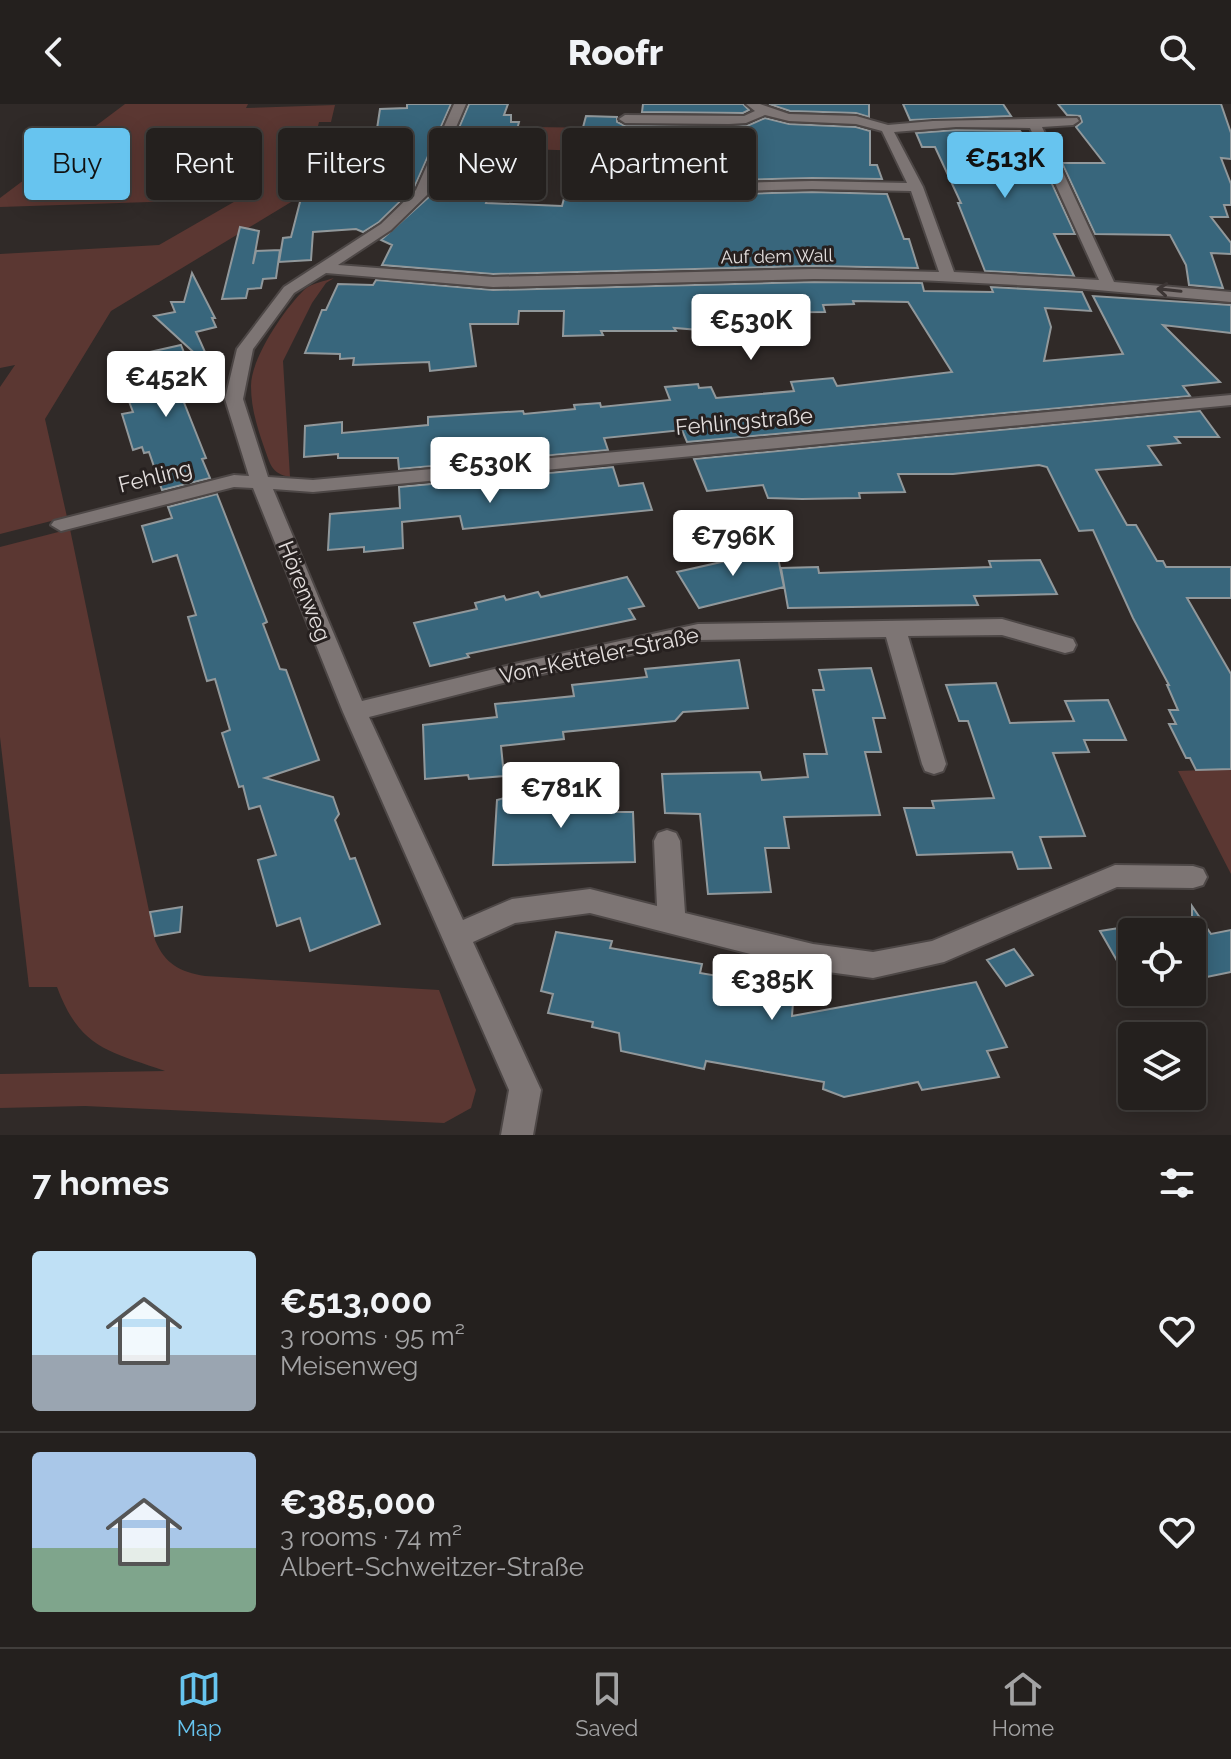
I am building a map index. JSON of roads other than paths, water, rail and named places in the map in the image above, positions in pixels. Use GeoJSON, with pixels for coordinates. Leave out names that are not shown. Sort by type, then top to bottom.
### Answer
{"type":"FeatureCollection","features":[{"type":"Feature","properties":{"kind":"street","name":"Hörenweg"},"geometry":{"type":"LineString","coordinates":[[460,104],[422,192],[386,227],[289,290],[245,349],[234,399],[249,454],[355,712],[525,1090],[517,1135]]}},
{"type":"Feature","properties":{"kind":"street"},"geometry":{"type":"LineString","coordinates":[[624,128],[627,104]]}},
{"type":"Feature","properties":{"kind":"street"},"geometry":{"type":"LineString","coordinates":[[625,119],[746,119],[757,108],[856,120],[887,129],[914,124],[1035,126],[1073,121]]}},
{"type":"Feature","properties":{"kind":"street"},"geometry":{"type":"LineString","coordinates":[[1035,126],[1108,284]]}},
{"type":"Feature","properties":{"kind":"street"},"geometry":{"type":"LineString","coordinates":[[887,129],[916,187],[948,275]]}},
{"type":"Feature","properties":{"kind":"street"},"geometry":{"type":"LineString","coordinates":[[756,187],[916,187]]}},
{"type":"Feature","properties":{"kind":"street","name":"Auf dem Wall"},"geometry":{"type":"LineString","coordinates":[[324,268],[416,279],[494,282],[813,274],[948,275],[1108,284],[1231,297]]}},
{"type":"Feature","properties":{"kind":"street","name":"Fehlingstraße"},"geometry":{"type":"LineString","coordinates":[[261,483],[313,486],[1231,400]]}},
{"type":"Feature","properties":{"kind":"street","name":"Fehling"},"geometry":{"type":"LineString","coordinates":[[61,525],[234,481],[261,483]]}},
{"type":"Feature","properties":{"kind":"street","name":"Von-Ketteler-Straße"},"geometry":{"type":"LineString","coordinates":[[355,712],[519,671],[698,632],[1002,627],[1065,645]]}},
{"type":"Feature","properties":{"kind":"street"},"geometry":{"type":"LineString","coordinates":[[895,629],[934,764]]}},
{"type":"Feature","properties":{"kind":"street"},"geometry":{"type":"LineString","coordinates":[[667,841],[672,921]]}},
{"type":"Feature","properties":{"kind":"street"},"geometry":{"type":"LineString","coordinates":[[457,936],[512,911],[590,901],[813,957],[873,965],[934,953],[1115,876],[1193,877]]}}]}
